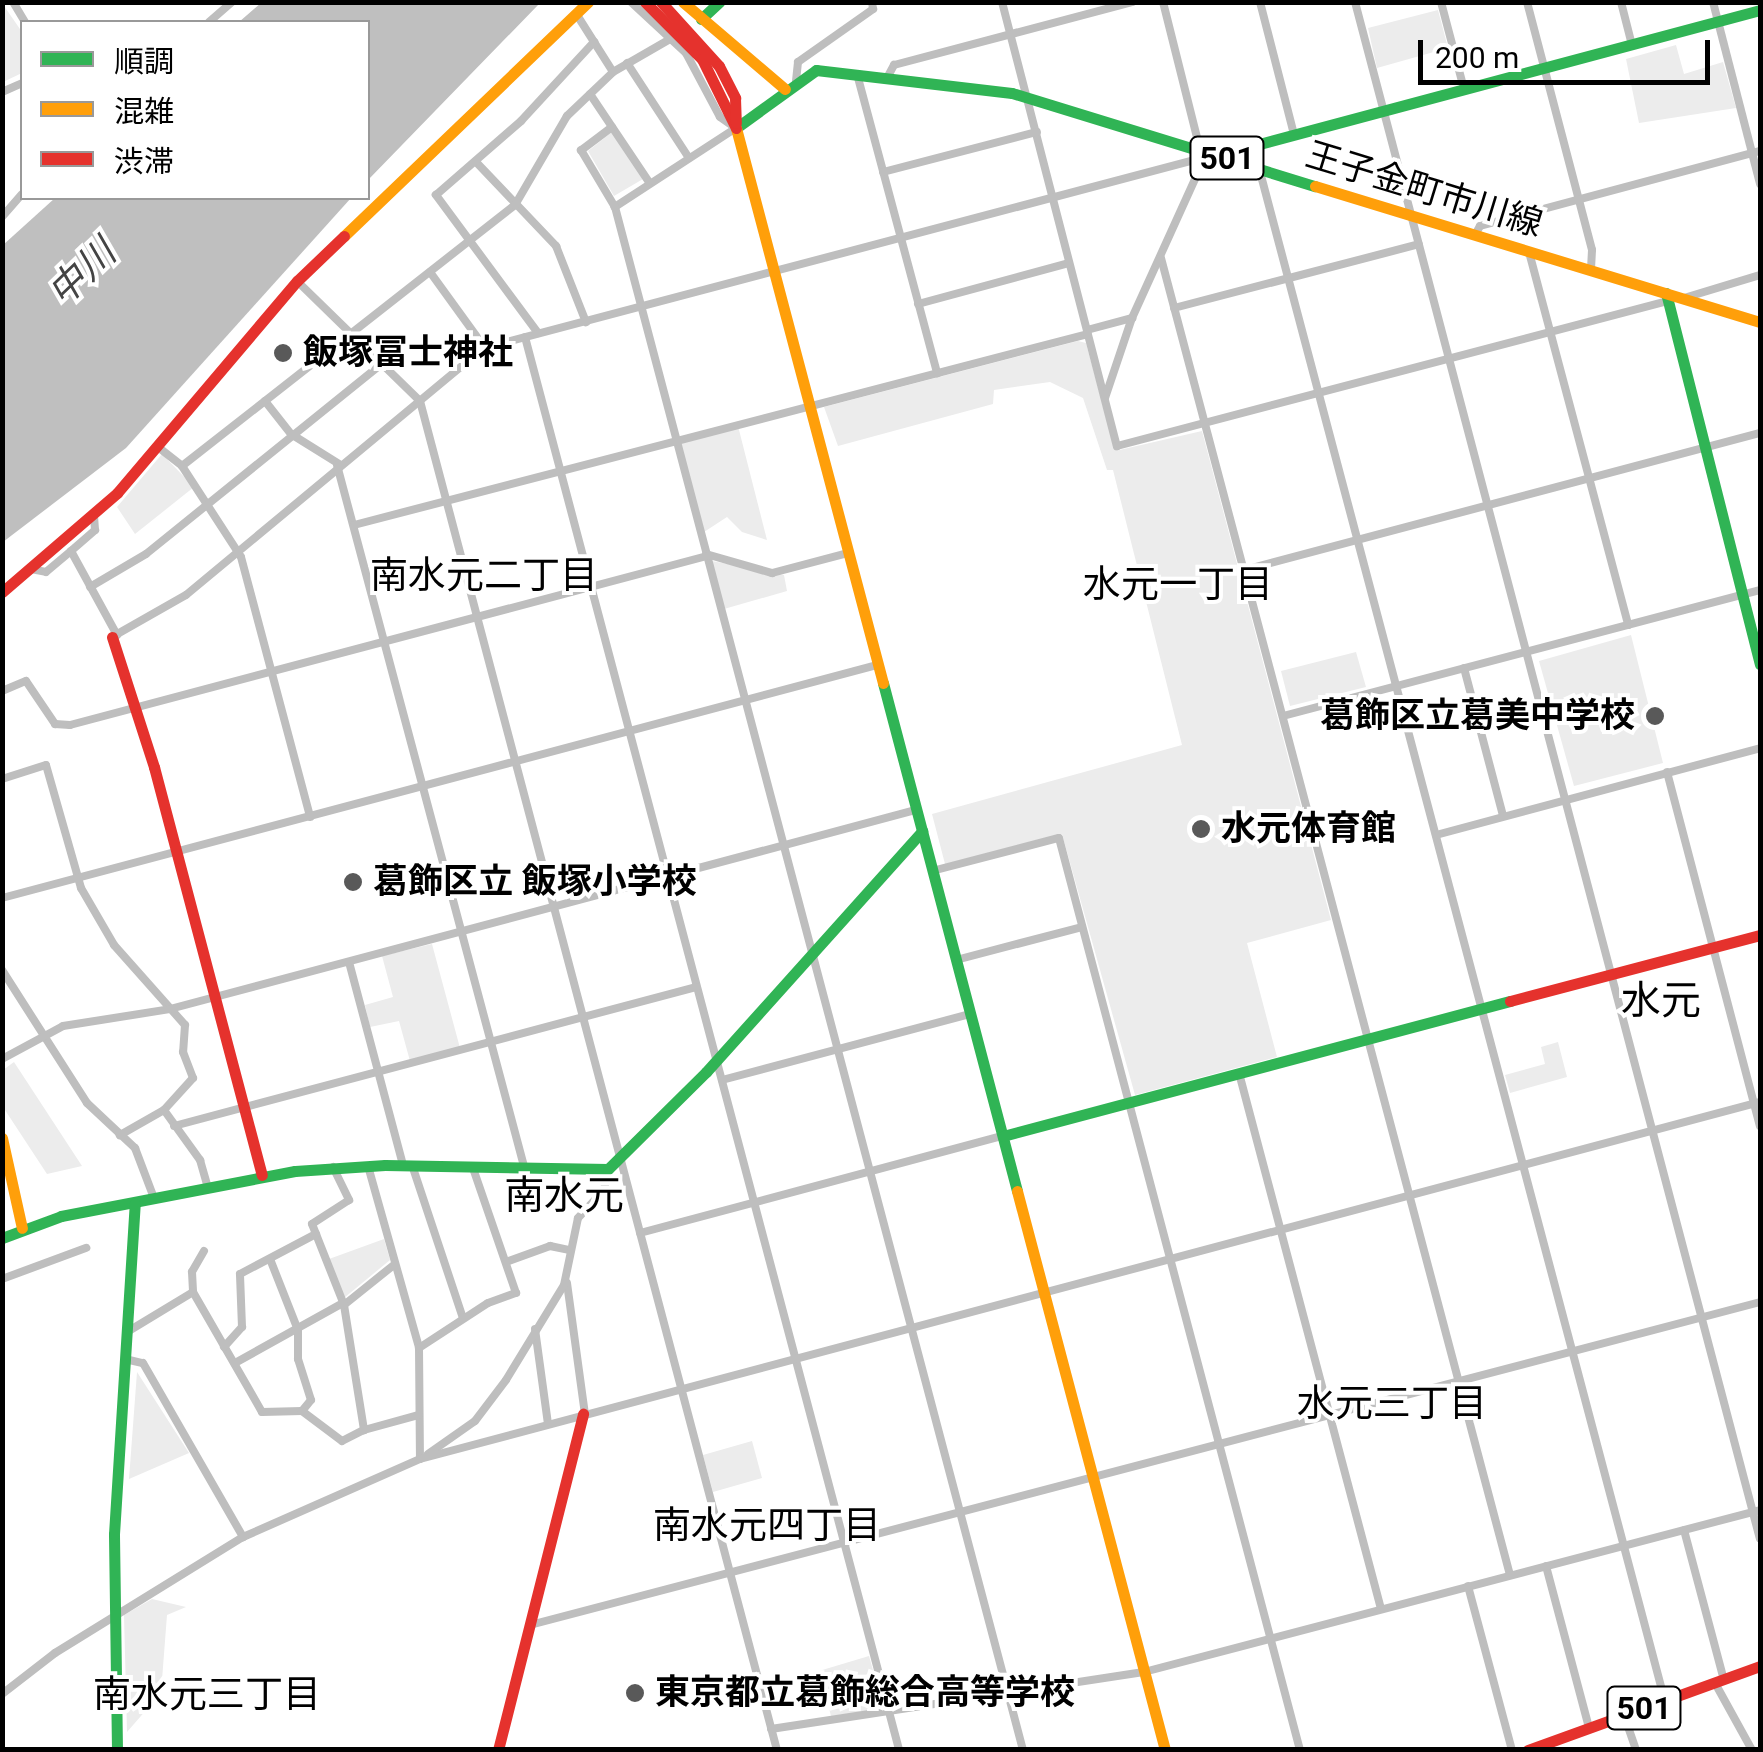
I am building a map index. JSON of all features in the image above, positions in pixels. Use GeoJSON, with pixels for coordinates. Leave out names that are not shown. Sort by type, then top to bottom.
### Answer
{"type":"FeatureCollection","features":[{"type":"Feature","properties":{"kind":"street"},"geometry":{"type":"LineString","coordinates":[[212,20],[232,2]]}},
{"type":"Feature","properties":{"kind":"street"},"geometry":{"type":"LineString","coordinates":[[2,592],[94,516],[158,447],[298,281],[588,2]]}},
{"type":"Feature","properties":{"kind":"street"},"geometry":{"type":"LineString","coordinates":[[631,2],[679,32]]}},
{"type":"Feature","properties":{"kind":"street"},"geometry":{"type":"LineString","coordinates":[[645,2],[726,79],[773,272],[1165,1750]]}},
{"type":"Feature","properties":{"kind":"street"},"geometry":{"type":"LineString","coordinates":[[660,2],[720,117],[736,128]]}},
{"type":"Feature","properties":{"kind":"street"},"geometry":{"type":"LineString","coordinates":[[683,2],[791,85],[798,62],[873,8],[872,2]]}},
{"type":"Feature","properties":{"kind":"street"},"geometry":{"type":"LineString","coordinates":[[701,18],[719,2]]}},
{"type":"Feature","properties":{"kind":"street"},"geometry":{"type":"LineString","coordinates":[[1002,2],[1117,446],[1665,298],[1760,664]]}},
{"type":"Feature","properties":{"kind":"street"},"geometry":{"type":"LineString","coordinates":[[888,73],[1132,2]]}},
{"type":"Feature","properties":{"kind":"street"},"geometry":{"type":"LineString","coordinates":[[1105,398],[1132,318],[1205,152],[1163,2]]}},
{"type":"Feature","properties":{"kind":"street"},"geometry":{"type":"LineString","coordinates":[[1260,2],[1294,134]]}},
{"type":"Feature","properties":{"kind":"street"},"geometry":{"type":"LineString","coordinates":[[1355,2],[1702,1317],[1757,1510],[1760,1538]]}},
{"type":"Feature","properties":{"kind":"street"},"geometry":{"type":"LineString","coordinates":[[1442,2],[1464,89]]}},
{"type":"Feature","properties":{"kind":"street"},"geometry":{"type":"LineString","coordinates":[[1527,2],[1579,200],[1591,270]]}},
{"type":"Feature","properties":{"kind":"street"},"geometry":{"type":"LineString","coordinates":[[1621,2],[1632,45]]}},
{"type":"Feature","properties":{"kind":"street"},"geometry":{"type":"LineString","coordinates":[[1713,2],[1756,153],[1760,184]]}},
{"type":"Feature","properties":{"kind":"street"},"geometry":{"type":"LineString","coordinates":[[1229,158],[1294,134],[1760,10]]}},
{"type":"Feature","properties":{"kind":"street"},"geometry":{"type":"LineString","coordinates":[[577,14],[613,72]]}},
{"type":"Feature","properties":{"kind":"street"},"geometry":{"type":"LineString","coordinates":[[182,466],[514,204],[545,144],[590,94],[613,72],[679,32]]}},
{"type":"Feature","properties":{"kind":"street"},"geometry":{"type":"LineString","coordinates":[[538,333],[436,195],[477,163],[594,42]]}},
{"type":"Feature","properties":{"kind":"street"},"geometry":{"type":"LineString","coordinates":[[627,63],[689,158]]}},
{"type":"Feature","properties":{"kind":"street","name":"王子金町市川線"},"geometry":{"type":"LineString","coordinates":[[736,128],[816,70],[888,73],[1027,96],[1591,270],[1665,298],[1684,298],[1760,322]]}},
{"type":"Feature","properties":{"kind":"street"},"geometry":{"type":"LineString","coordinates":[[857,74],[938,373]]}},
{"type":"Feature","properties":{"kind":"street"},"geometry":{"type":"LineString","coordinates":[[590,94],[649,182]]}},
{"type":"Feature","properties":{"kind":"street"},"geometry":{"type":"LineString","coordinates":[[612,128],[581,150],[615,208],[1023,1750]]}},
{"type":"Feature","properties":{"kind":"street"},"geometry":{"type":"LineString","coordinates":[[615,208],[736,128]]}},
{"type":"Feature","properties":{"kind":"street"},"geometry":{"type":"LineString","coordinates":[[883,172],[1036,132]]}},
{"type":"Feature","properties":{"kind":"street"},"geometry":{"type":"LineString","coordinates":[[115,636],[155,616],[238,552],[338,464],[485,348],[1053,198],[1205,152]]}},
{"type":"Feature","properties":{"kind":"street"},"geometry":{"type":"LineString","coordinates":[[1475,235],[1480,226],[1756,153]]}},
{"type":"Feature","properties":{"kind":"street"},"geometry":{"type":"LineString","coordinates":[[477,163],[564,258],[586,322]]}},
{"type":"Feature","properties":{"kind":"street"},"geometry":{"type":"LineString","coordinates":[[1259,168],[1666,1700]]}},
{"type":"Feature","properties":{"kind":"street"},"geometry":{"type":"LineString","coordinates":[[2,216],[20,196]]}},
{"type":"Feature","properties":{"kind":"street"},"geometry":{"type":"LineString","coordinates":[[1174,308],[1418,244]]}},
{"type":"Feature","properties":{"kind":"street"},"geometry":{"type":"LineString","coordinates":[[1529,251],[1628,624]]}},
{"type":"Feature","properties":{"kind":"street"},"geometry":{"type":"LineString","coordinates":[[1161,258],[1510,1576]]}},
{"type":"Feature","properties":{"kind":"street"},"geometry":{"type":"LineString","coordinates":[[918,304],[1069,263]]}},
{"type":"Feature","properties":{"kind":"street"},"geometry":{"type":"LineString","coordinates":[[430,272],[485,348]]}},
{"type":"Feature","properties":{"kind":"street"},"geometry":{"type":"LineString","coordinates":[[1684,298],[1760,275]]}},
{"type":"Feature","properties":{"kind":"street"},"geometry":{"type":"LineString","coordinates":[[298,281],[420,402],[777,1750]]}},
{"type":"Feature","properties":{"kind":"street"},"geometry":{"type":"LineString","coordinates":[[354,525],[809,408],[1132,318]]}},
{"type":"Feature","properties":{"kind":"street"},"geometry":{"type":"LineString","coordinates":[[525,337],[899,1750]]}},
{"type":"Feature","properties":{"kind":"street"},"geometry":{"type":"LineString","coordinates":[[90,587],[126,569],[383,363]]}},
{"type":"Feature","properties":{"kind":"street"},"geometry":{"type":"LineString","coordinates":[[265,402],[290,434],[338,464],[525,1170]]}},
{"type":"Feature","properties":{"kind":"street"},"geometry":{"type":"LineString","coordinates":[[1244,570],[1760,433]]}},
{"type":"Feature","properties":{"kind":"street"},"geometry":{"type":"LineString","coordinates":[[158,447],[182,466],[238,552],[310,817]]}},
{"type":"Feature","properties":{"kind":"street"},"geometry":{"type":"LineString","coordinates":[[31,568],[46,572],[71,552],[95,530],[94,516]]}},
{"type":"Feature","properties":{"kind":"street"},"geometry":{"type":"LineString","coordinates":[[71,552],[115,636],[262,1175]]}},
{"type":"Feature","properties":{"kind":"street"},"geometry":{"type":"LineString","coordinates":[[2,691],[26,681],[55,724],[706,555],[772,573],[848,552]]}},
{"type":"Feature","properties":{"kind":"street"},"geometry":{"type":"LineString","coordinates":[[1283,716],[1760,590]]}},
{"type":"Feature","properties":{"kind":"street"},"geometry":{"type":"LineString","coordinates":[[2,898],[878,665]]}},
{"type":"Feature","properties":{"kind":"street"},"geometry":{"type":"LineString","coordinates":[[1464,668],[1502,816]]}},
{"type":"Feature","properties":{"kind":"street"},"geometry":{"type":"LineString","coordinates":[[1436,834],[1760,748]]}},
{"type":"Feature","properties":{"kind":"street"},"geometry":{"type":"LineString","coordinates":[[2,778],[46,765],[76,880],[114,946],[185,1024],[182,1048],[194,1078],[164,1110],[120,1135]]}},
{"type":"Feature","properties":{"kind":"street"},"geometry":{"type":"LineString","coordinates":[[1667,772],[1758,1102],[1760,1126]]}},
{"type":"Feature","properties":{"kind":"street"},"geometry":{"type":"LineString","coordinates":[[2,1058],[47,1034],[88,1020],[170,1009],[916,810]]}},
{"type":"Feature","properties":{"kind":"street"},"geometry":{"type":"LineString","coordinates":[[498,1750],[584,1414],[565,1273],[578,1218],[604,1190],[608,1169],[620,1154],[717,1060],[922,831]]}},
{"type":"Feature","properties":{"kind":"street"},"geometry":{"type":"LineString","coordinates":[[932,872],[1059,838],[1300,1750]]}},
{"type":"Feature","properties":{"kind":"street"},"geometry":{"type":"LineString","coordinates":[[956,960],[1082,928]]}},
{"type":"Feature","properties":{"kind":"street"},"geometry":{"type":"LineString","coordinates":[[640,1234],[1760,935]]}},
{"type":"Feature","properties":{"kind":"street"},"geometry":{"type":"LineString","coordinates":[[350,962],[378,1072],[463,1318]]}},
{"type":"Feature","properties":{"kind":"street"},"geometry":{"type":"LineString","coordinates":[[2,970],[47,1034],[86,1103],[134,1148],[154,1198]]}},
{"type":"Feature","properties":{"kind":"street"},"geometry":{"type":"LineString","coordinates":[[174,1126],[696,987]]}},
{"type":"Feature","properties":{"kind":"street"},"geometry":{"type":"LineString","coordinates":[[722,1080],[970,1014]]}},
{"type":"Feature","properties":{"kind":"street"},"geometry":{"type":"LineString","coordinates":[[1239,1074],[1381,1609]]}},
{"type":"Feature","properties":{"kind":"street"},"geometry":{"type":"LineString","coordinates":[[2,1694],[113,1616],[243,1537],[420,1459],[1758,1102]]}},
{"type":"Feature","properties":{"kind":"street"},"geometry":{"type":"LineString","coordinates":[[164,1110],[200,1160],[208,1188]]}},
{"type":"Feature","properties":{"kind":"street"},"geometry":{"type":"LineString","coordinates":[[2,1138],[22,1228]]}},
{"type":"Feature","properties":{"kind":"street"},"geometry":{"type":"LineString","coordinates":[[2,1238],[22,1228],[262,1175],[368,1165],[608,1169]]}},
{"type":"Feature","properties":{"kind":"street"},"geometry":{"type":"LineString","coordinates":[[368,1165],[420,1348],[420,1459]]}},
{"type":"Feature","properties":{"kind":"street"},"geometry":{"type":"LineString","coordinates":[[333,1167],[349,1200],[312,1224],[343,1304],[364,1430]]}},
{"type":"Feature","properties":{"kind":"street"},"geometry":{"type":"LineString","coordinates":[[420,1348],[463,1318],[516,1293],[473,1168]]}},
{"type":"Feature","properties":{"kind":"street"},"geometry":{"type":"LineString","coordinates":[[117,1750],[113,1616],[134,1204]]}},
{"type":"Feature","properties":{"kind":"street"},"geometry":{"type":"LineString","coordinates":[[224,1347],[242,1327],[240,1274],[316,1234]]}},
{"type":"Feature","properties":{"kind":"street"},"geometry":{"type":"LineString","coordinates":[[506,1262],[550,1246],[568,1250]]}},
{"type":"Feature","properties":{"kind":"street"},"geometry":{"type":"LineString","coordinates":[[2,1279],[86,1248]]}},
{"type":"Feature","properties":{"kind":"street"},"geometry":{"type":"LineString","coordinates":[[204,1251],[192,1272],[193,1292],[266,1416],[294,1407],[342,1441],[364,1430],[419,1415]]}},
{"type":"Feature","properties":{"kind":"street"},"geometry":{"type":"LineString","coordinates":[[270,1259],[298,1330],[298,1360],[312,1400],[302,1411]]}},
{"type":"Feature","properties":{"kind":"street"},"geometry":{"type":"LineString","coordinates":[[235,1363],[343,1304],[395,1264]]}},
{"type":"Feature","properties":{"kind":"street"},"geometry":{"type":"LineString","coordinates":[[420,1459],[474,1421],[535,1329],[565,1273]]}},
{"type":"Feature","properties":{"kind":"street"},"geometry":{"type":"LineString","coordinates":[[127,1332],[193,1292]]}},
{"type":"Feature","properties":{"kind":"street"},"geometry":{"type":"LineString","coordinates":[[530,1625],[1760,1302]]}},
{"type":"Feature","properties":{"kind":"street"},"geometry":{"type":"LineString","coordinates":[[535,1329],[548,1424]]}},
{"type":"Feature","properties":{"kind":"street"},"geometry":{"type":"LineString","coordinates":[[125,1359],[144,1362],[243,1537]]}},
{"type":"Feature","properties":{"kind":"street"},"geometry":{"type":"LineString","coordinates":[[771,1728],[1144,1672],[1757,1510]]}},
{"type":"Feature","properties":{"kind":"street"},"geometry":{"type":"LineString","coordinates":[[1684,1530],[1719,1681],[1752,1750]]}},
{"type":"Feature","properties":{"kind":"street"},"geometry":{"type":"LineString","coordinates":[[1546,1566],[1589,1728]]}},
{"type":"Feature","properties":{"kind":"street"},"geometry":{"type":"LineString","coordinates":[[1468,1586],[1512,1750]]}},
{"type":"Feature","properties":{"kind":"street","name":"501"},"geometry":{"type":"LineString","coordinates":[[1528,1750],[1760,1666]]}},
{"type":"Feature","properties":{"kind":"street"},"geometry":{"type":"LineString","coordinates":[[1624,1715],[1636,1750]]}},
{"type":"Feature","properties":{"kind":"shaded area"},"geometry":{"type":"Polygon","coordinates":[[[2,3],[20,29],[20,74],[3,82],[2,3]]]}},
{"type":"Feature","properties":{"kind":"shaded area"},"geometry":{"type":"Polygon","coordinates":[[[1438,10],[1448,48],[1377,68],[1368,28],[1438,10]]]}},
{"type":"Feature","properties":{"kind":"shaded area"},"geometry":{"type":"Polygon","coordinates":[[[1676,45],[1684,74],[1723,62],[1736,108],[1639,123],[1626,59],[1676,45]]]}},
{"type":"Feature","properties":{"kind":"shaded area"},"geometry":{"type":"Polygon","coordinates":[[[612,132],[643,179],[614,196],[588,151],[612,132]]]}},
{"type":"Feature","properties":{"kind":"shaded area"},"geometry":{"type":"Polygon","coordinates":[[[1078,341],[1086,343],[1115,451],[1202,431],[1331,920],[1247,943],[1277,1057],[1135,1095],[1062,834],[945,864],[932,814],[1182,745],[1113,470],[1107,470],[1083,398],[1050,382],[994,390],[993,404],[838,446],[824,407],[1078,341]]]}},
{"type":"Feature","properties":{"kind":"shaded area"},"geometry":{"type":"Polygon","coordinates":[[[738,426],[767,540],[742,532],[727,517],[704,532],[680,440],[738,426]]]}},
{"type":"Feature","properties":{"kind":"shaded area"},"geometry":{"type":"Polygon","coordinates":[[[162,454],[194,487],[135,534],[117,507],[162,454]]]}},
{"type":"Feature","properties":{"kind":"shaded area"},"geometry":{"type":"Polygon","coordinates":[[[712,561],[784,575],[787,591],[724,609],[712,561]]]}},
{"type":"Feature","properties":{"kind":"shaded area"},"geometry":{"type":"Polygon","coordinates":[[[1631,635],[1663,763],[1574,786],[1539,661],[1631,635]]]}},
{"type":"Feature","properties":{"kind":"shaded area"},"geometry":{"type":"Polygon","coordinates":[[[1356,652],[1366,687],[1290,706],[1281,671],[1356,652]]]}},
{"type":"Feature","properties":{"kind":"shaded area"},"geometry":{"type":"Polygon","coordinates":[[[432,944],[460,1048],[410,1061],[399,1021],[370,1027],[365,1005],[393,997],[382,956],[432,944]]]}},
{"type":"Feature","properties":{"kind":"shaded area"},"geometry":{"type":"Polygon","coordinates":[[[1558,1042],[1567,1077],[1510,1093],[1505,1075],[1545,1064],[1541,1047],[1558,1042]]]}},
{"type":"Feature","properties":{"kind":"shaded area"},"geometry":{"type":"Polygon","coordinates":[[[14,1062],[82,1166],[47,1174],[3,1107],[3,1070],[14,1062]]]}},
{"type":"Feature","properties":{"kind":"shaded area"},"geometry":{"type":"Polygon","coordinates":[[[384,1239],[390,1260],[344,1298],[329,1259],[384,1239]]]}},
{"type":"Feature","properties":{"kind":"shaded area"},"geometry":{"type":"Polygon","coordinates":[[[137,1372],[189,1453],[129,1479],[137,1372]]]}},
{"type":"Feature","properties":{"kind":"shaded area"},"geometry":{"type":"Polygon","coordinates":[[[752,1441],[762,1478],[713,1492],[703,1455],[752,1441]]]}},
{"type":"Feature","properties":{"kind":"shaded area"},"geometry":{"type":"Polygon","coordinates":[[[152,1599],[186,1607],[167,1615],[161,1693],[127,1732],[124,1615],[152,1599]]]}},
{"type":"Feature","properties":{"kind":"shaded area"},"geometry":{"type":"Polygon","coordinates":[[[869,1656],[884,1709],[831,1716],[819,1671],[869,1656]]]}},
{"type":"Feature","properties":{"kind":"water"},"geometry":{"type":"Polygon","coordinates":[[[261,2],[540,3],[370,178],[370,20],[241,20],[261,2]]]}},
{"type":"Feature","properties":{"kind":"water","name":"中川"},"geometry":{"type":"Polygon","coordinates":[[[53,200],[349,200],[126,448],[3,542],[3,245],[53,200]]]}},
{"type":"Feature","properties":{"kind":"traffic: fast"},"geometry":{"type":"LineString","coordinates":[[701,19],[719,2]]}},
{"type":"Feature","properties":{"kind":"traffic: fast"},"geometry":{"type":"LineString","coordinates":[[1229,158],[1248,147],[1760,10]]}},
{"type":"Feature","properties":{"kind":"traffic: fast"},"geometry":{"type":"LineString","coordinates":[[736,128],[816,70],[1012,93],[1315,186]]}},
{"type":"Feature","properties":{"kind":"traffic: fast"},"geometry":{"type":"LineString","coordinates":[[1666,293],[1760,664]]}},
{"type":"Feature","properties":{"kind":"traffic: fast"},"geometry":{"type":"LineString","coordinates":[[883,683],[1017,1191]]}},
{"type":"Feature","properties":{"kind":"traffic: fast"},"geometry":{"type":"LineString","coordinates":[[2,1238],[61,1216],[295,1171],[385,1165],[608,1169],[706,1072],[922,831]]}},
{"type":"Feature","properties":{"kind":"traffic: fast"},"geometry":{"type":"LineString","coordinates":[[1003,1136],[1510,1001]]}},
{"type":"Feature","properties":{"kind":"traffic: fast"},"geometry":{"type":"LineString","coordinates":[[117,1750],[114,1534],[135,1204]]}},
{"type":"Feature","properties":{"kind":"traffic: slow"},"geometry":{"type":"LineString","coordinates":[[344,236],[588,2]]}},
{"type":"Feature","properties":{"kind":"traffic: slow"},"geometry":{"type":"LineString","coordinates":[[683,2],[785,89]]}},
{"type":"Feature","properties":{"kind":"traffic: slow"},"geometry":{"type":"LineString","coordinates":[[736,128],[883,683]]}},
{"type":"Feature","properties":{"kind":"traffic: slow"},"geometry":{"type":"LineString","coordinates":[[1315,186],[1760,322]]}},
{"type":"Feature","properties":{"kind":"traffic: slow"},"geometry":{"type":"LineString","coordinates":[[2,1138],[22,1228]]}},
{"type":"Feature","properties":{"kind":"traffic: slow"},"geometry":{"type":"LineString","coordinates":[[1017,1191],[1165,1750]]}},
{"type":"Feature","properties":{"kind":"traffic: jam"},"geometry":{"type":"LineString","coordinates":[[645,2],[702,59],[736,128]]}},
{"type":"Feature","properties":{"kind":"traffic: jam"},"geometry":{"type":"LineString","coordinates":[[661,2],[719,66],[735,98],[736,123]]}},
{"type":"Feature","properties":{"kind":"traffic: jam"},"geometry":{"type":"LineString","coordinates":[[2,592],[117,493],[297,281],[344,236]]}},
{"type":"Feature","properties":{"kind":"traffic: jam"},"geometry":{"type":"LineString","coordinates":[[112,637],[154,767],[262,1175]]}},
{"type":"Feature","properties":{"kind":"traffic: jam"},"geometry":{"type":"LineString","coordinates":[[1510,1001],[1760,935]]}},
{"type":"Feature","properties":{"kind":"traffic: jam"},"geometry":{"type":"LineString","coordinates":[[498,1750],[583,1414]]}},
{"type":"Feature","properties":{"kind":"traffic: jam"},"geometry":{"type":"LineString","coordinates":[[1528,1750],[1760,1666]]}},
{"type":"Feature","properties":{"kind":"place","name":"飯塚冨士神社"},"geometry":{"type":"Point","coordinates":[283,353]}},
{"type":"Feature","properties":{"kind":"place","name":"葛飾区立葛美中学校"},"geometry":{"type":"Point","coordinates":[1655,716]}},
{"type":"Feature","properties":{"kind":"place","name":"水元体育館"},"geometry":{"type":"Point","coordinates":[1201,829]}},
{"type":"Feature","properties":{"kind":"place","name":"葛飾区立 飯塚小学校"},"geometry":{"type":"Point","coordinates":[353,882]}},
{"type":"Feature","properties":{"kind":"place","name":"東京都立葛飾総合高等学校"},"geometry":{"type":"Point","coordinates":[635,1693]}},
{"type":"Feature","properties":{"kind":"district","name":"南水元二丁目"},"geometry":{"type":"Point","coordinates":[484,576]}},
{"type":"Feature","properties":{"kind":"district","name":"水元一丁目"},"geometry":{"type":"Point","coordinates":[1178,585]}},
{"type":"Feature","properties":{"kind":"district","name":"水元"},"geometry":{"type":"Point","coordinates":[1661,1001]}},
{"type":"Feature","properties":{"kind":"district","name":"南水元"},"geometry":{"type":"Point","coordinates":[564,1196]}},
{"type":"Feature","properties":{"kind":"district","name":"水元三丁目"},"geometry":{"type":"Point","coordinates":[1392,1404]}},
{"type":"Feature","properties":{"kind":"district","name":"南水元四丁目"},"geometry":{"type":"Point","coordinates":[767,1526]}},
{"type":"Feature","properties":{"kind":"district","name":"南水元三丁目"},"geometry":{"type":"Point","coordinates":[207,1695]}}]}
